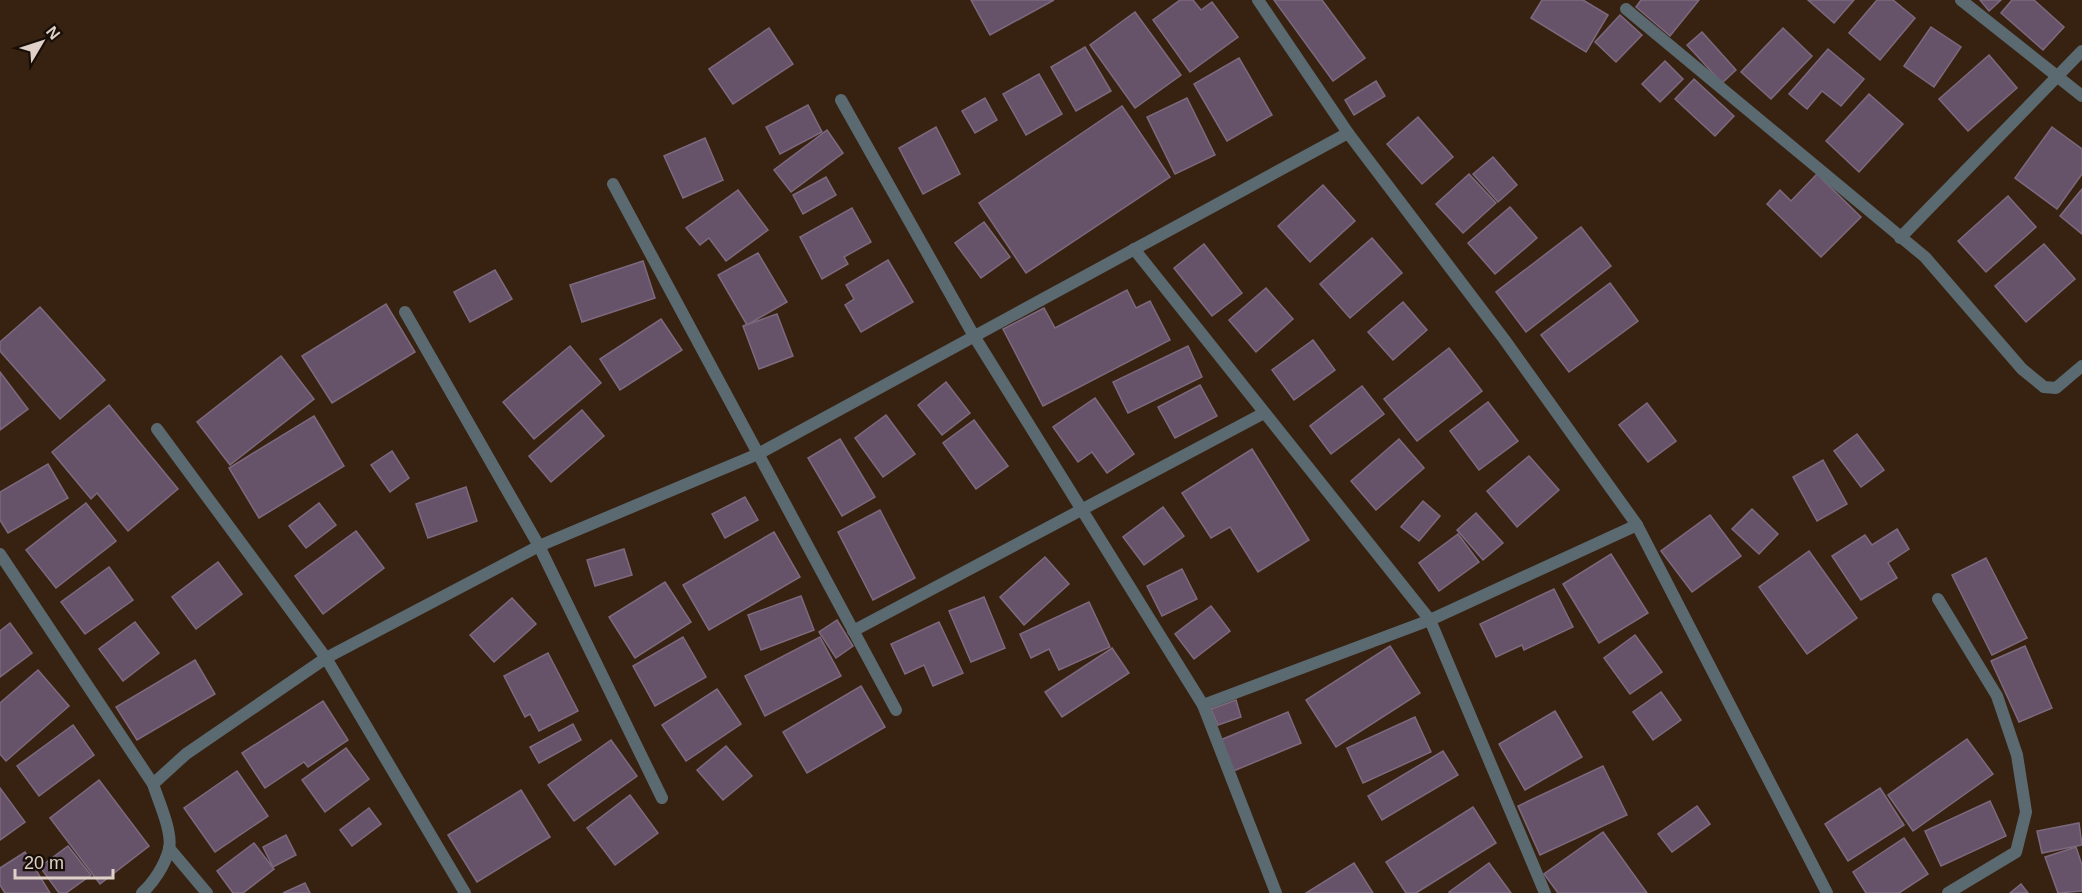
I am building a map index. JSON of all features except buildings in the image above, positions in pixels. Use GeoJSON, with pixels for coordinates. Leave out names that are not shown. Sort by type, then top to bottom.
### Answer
{"type":"FeatureCollection","features":[{"type":"Feature","properties":{"kind":"street"},"geometry":{"type":"LineString","coordinates":[[1258,0],[1348,133],[1504,339],[1637,525],[1827,893]]}},
{"type":"Feature","properties":{"kind":"street"},"geometry":{"type":"LineString","coordinates":[[1961,0],[2082,96]]}},
{"type":"Feature","properties":{"kind":"street"},"geometry":{"type":"LineString","coordinates":[[1626,9],[1925,257],[2022,369],[2044,387],[2056,388],[2082,366]]}},
{"type":"Feature","properties":{"kind":"street"},"geometry":{"type":"LineString","coordinates":[[1900,238],[2082,51]]}},
{"type":"Feature","properties":{"kind":"street"},"geometry":{"type":"LineString","coordinates":[[841,100],[974,336],[1203,705],[1276,893]]}},
{"type":"Feature","properties":{"kind":"street"},"geometry":{"type":"LineString","coordinates":[[153,784],[186,754],[326,658],[539,546],[758,453],[1348,133]]}},
{"type":"Feature","properties":{"kind":"street"},"geometry":{"type":"LineString","coordinates":[[612,184],[896,710]]}},
{"type":"Feature","properties":{"kind":"street"},"geometry":{"type":"LineString","coordinates":[[1134,249],[1430,620],[1545,893]]}},
{"type":"Feature","properties":{"kind":"street"},"geometry":{"type":"LineString","coordinates":[[405,312],[539,546],[662,798]]}},
{"type":"Feature","properties":{"kind":"street"},"geometry":{"type":"LineString","coordinates":[[853,631],[1264,413]]}},
{"type":"Feature","properties":{"kind":"street"},"geometry":{"type":"LineString","coordinates":[[157,429],[326,658],[465,893]]}},
{"type":"Feature","properties":{"kind":"street"},"geometry":{"type":"LineString","coordinates":[[1203,705],[1430,620],[1637,525]]}},
{"type":"Feature","properties":{"kind":"street"},"geometry":{"type":"LineString","coordinates":[[0,554],[153,784],[167,830],[169,848],[153,882],[142,893]]}},
{"type":"Feature","properties":{"kind":"street"},"geometry":{"type":"LineString","coordinates":[[1938,599],[1997,696],[2017,755],[2026,812],[2016,852],[1948,893]]}},
{"type":"Feature","properties":{"kind":"street"},"geometry":{"type":"LineString","coordinates":[[169,848],[207,893]]}}]}
